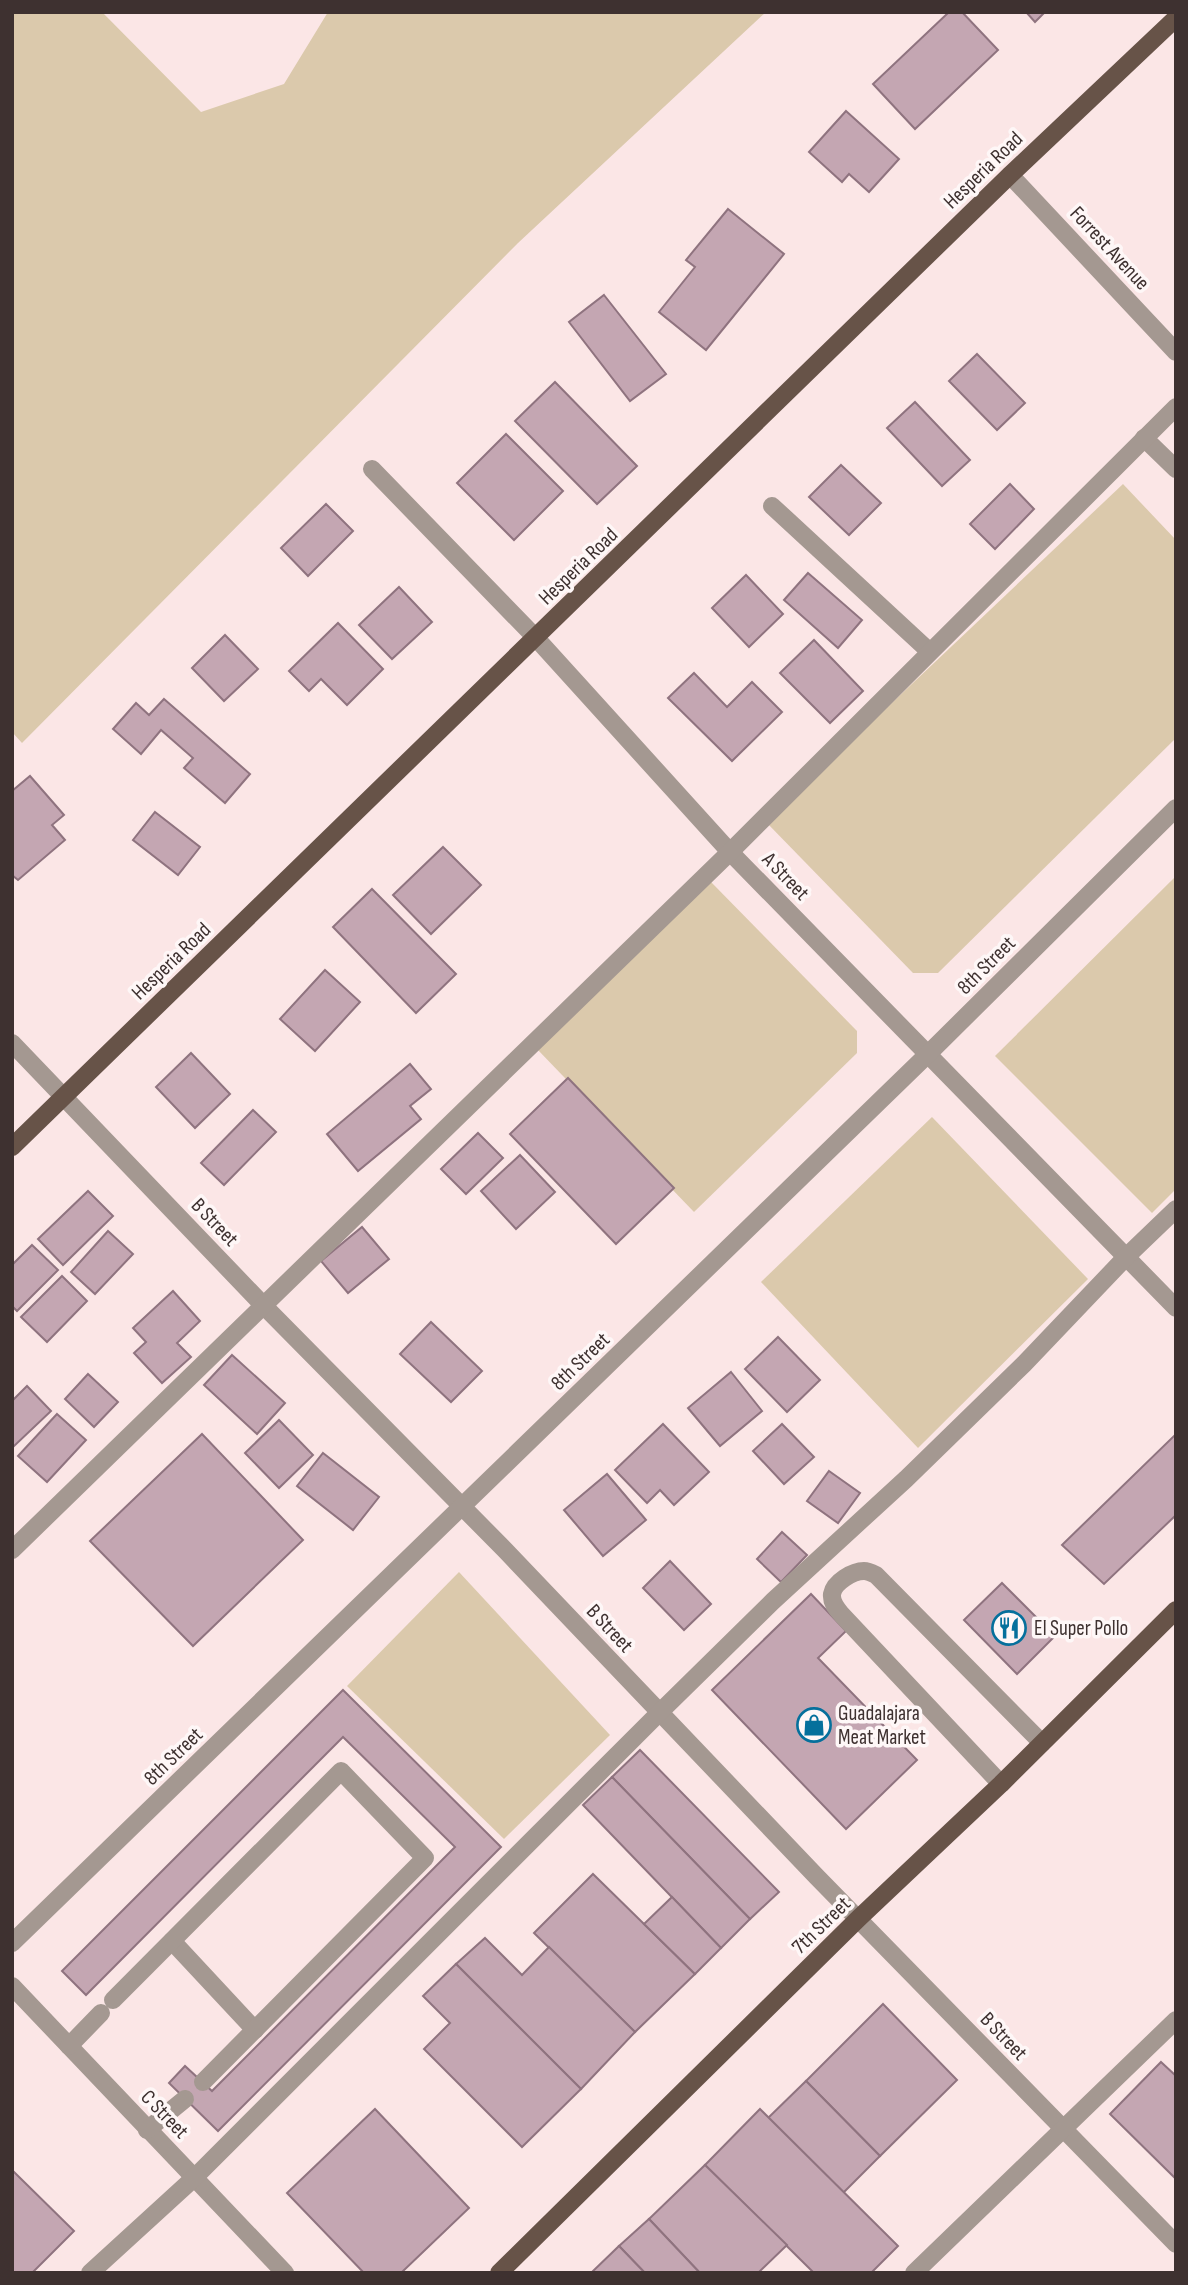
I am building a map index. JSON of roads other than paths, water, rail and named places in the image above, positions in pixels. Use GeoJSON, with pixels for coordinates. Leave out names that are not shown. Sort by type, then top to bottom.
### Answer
{"type":"FeatureCollection","features":[{"type":"Feature","properties":{"kind":"main road","name":"Hesperia Road"},"geometry":{"type":"LineString","coordinates":[[12,1147],[1010,175],[1176,18]]}},
{"type":"Feature","properties":{"kind":"main road","name":"7th Street"},"geometry":{"type":"LineString","coordinates":[[499,2273],[1176,1610]]}},
{"type":"Feature","properties":{"kind":"street","name":"Forrest Avenue"},"geometry":{"type":"LineString","coordinates":[[1010,175],[1176,352]]}},
{"type":"Feature","properties":{"kind":"street"},"geometry":{"type":"LineString","coordinates":[[12,1550],[730,852],[1176,407]]}},
{"type":"Feature","properties":{"kind":"street"},"geometry":{"type":"LineString","coordinates":[[1144,438],[1176,469]]}},
{"type":"Feature","properties":{"kind":"street","name":"A Street"},"geometry":{"type":"LineString","coordinates":[[372,469],[536,638],[730,852],[1176,1308]]}},
{"type":"Feature","properties":{"kind":"street"},"geometry":{"type":"LineString","coordinates":[[772,506],[929,651]]}},
{"type":"Feature","properties":{"kind":"street","name":"8th Street"},"geometry":{"type":"LineString","coordinates":[[12,1943],[929,1054],[1176,808]]}},
{"type":"Feature","properties":{"kind":"street","name":"B Street"},"geometry":{"type":"LineString","coordinates":[[12,1043],[262,1305],[463,1506],[816,1876],[1176,2244]]}},
{"type":"Feature","properties":{"kind":"street"},"geometry":{"type":"LineString","coordinates":[[90,2273],[194,2178],[659,1713],[773,1601],[895,1489],[1024,1364],[1176,1209]]}},
{"type":"Feature","properties":{"kind":"street"},"geometry":{"type":"LineString","coordinates":[[1001,1784],[842,1615],[833,1604],[832,1592],[836,1584],[854,1573],[866,1570],[876,1574],[1042,1743]]}},
{"type":"Feature","properties":{"kind":"street"},"geometry":{"type":"LineString","coordinates":[[69,2046],[341,1771],[425,1858],[203,2082]]}},
{"type":"Feature","properties":{"kind":"street"},"geometry":{"type":"LineString","coordinates":[[172,1941],[254,2030]]}},
{"type":"Feature","properties":{"kind":"street","name":"C Street"},"geometry":{"type":"LineString","coordinates":[[12,1986],[285,2273]]}},
{"type":"Feature","properties":{"kind":"street"},"geometry":{"type":"LineString","coordinates":[[915,2273],[1176,2020]]}},
{"type":"Feature","properties":{"kind":"street"},"geometry":{"type":"LineString","coordinates":[[147,2130],[185,2099]]}},
{"type":"Feature","properties":{"kind":"place","name":"El Super Pollo"},"geometry":{"type":"Point","coordinates":[1009,1628]}},
{"type":"Feature","properties":{"kind":"place","name":"Guadalajara Meat Market"},"geometry":{"type":"Point","coordinates":[814,1725]}}]}
